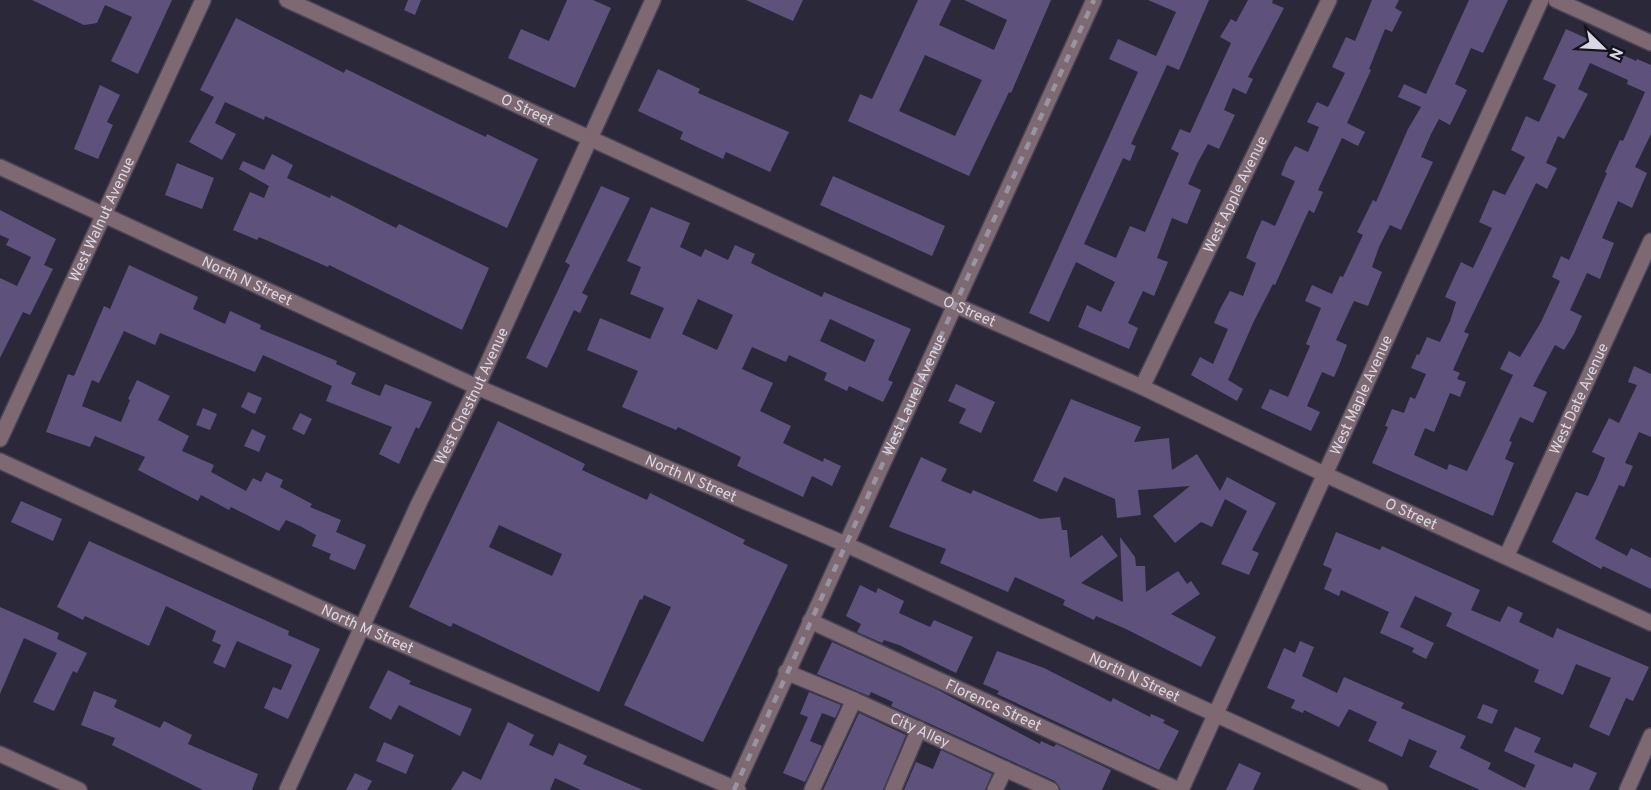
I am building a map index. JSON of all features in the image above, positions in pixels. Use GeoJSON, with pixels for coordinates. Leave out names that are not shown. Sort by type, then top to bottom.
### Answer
{"type":"FeatureCollection","features":[{"type":"Feature","properties":{"kind":"street","name":"West Walnut Avenue"},"geometry":{"type":"LineString","coordinates":[[0,439],[203,0]]}},
{"type":"Feature","properties":{"kind":"street","name":"O Street"},"geometry":{"type":"LineString","coordinates":[[287,0],[955,305],[1142,387],[1324,474],[1508,555],[1651,622]]}},
{"type":"Feature","properties":{"kind":"street","name":"West Chestnut Avenue"},"geometry":{"type":"LineString","coordinates":[[287,790],[477,387],[653,0]]}},
{"type":"Feature","properties":{"kind":"street","name":"West Laurel Avenue"},"geometry":{"type":"LineString","coordinates":[[736,790],[786,672],[1094,0]]}},
{"type":"Feature","properties":{"kind":"street","name":"West Apple Avenue"},"geometry":{"type":"LineString","coordinates":[[1142,387],[1329,0]]}},
{"type":"Feature","properties":{"kind":"street","name":"West Maple Avenue"},"geometry":{"type":"LineString","coordinates":[[1180,790],[1541,0]]}},
{"type":"Feature","properties":{"kind":"street"},"geometry":{"type":"LineString","coordinates":[[1556,0],[1651,43]]}},
{"type":"Feature","properties":{"kind":"street","name":"North N Street"},"geometry":{"type":"LineString","coordinates":[[0,167],[477,387],[845,544],[1380,790]]}},
{"type":"Feature","properties":{"kind":"street","name":"West Date Avenue"},"geometry":{"type":"LineString","coordinates":[[1508,555],[1651,241]]}},
{"type":"Feature","properties":{"kind":"street","name":"North M Street"},"geometry":{"type":"LineString","coordinates":[[0,461],[362,627],[736,790]]}},
{"type":"Feature","properties":{"kind":"street","name":"Florence Street"},"geometry":{"type":"LineString","coordinates":[[810,621],[1180,790]]}},
{"type":"Feature","properties":{"kind":"street","name":"City Alley"},"geometry":{"type":"LineString","coordinates":[[786,672],[854,699],[1051,790]]}},
{"type":"Feature","properties":{"kind":"street"},"geometry":{"type":"LineString","coordinates":[[812,790],[854,699]]}},
{"type":"Feature","properties":{"kind":"street"},"geometry":{"type":"LineString","coordinates":[[893,790],[919,729]]}},
{"type":"Feature","properties":{"kind":"street"},"geometry":{"type":"LineString","coordinates":[[1627,790],[1651,736]]}},
{"type":"Feature","properties":{"kind":"street"},"geometry":{"type":"LineString","coordinates":[[0,754],[79,790]]}},
{"type":"Feature","properties":{"kind":"street"},"geometry":{"type":"LineString","coordinates":[[995,790],[1005,769]]}},
{"type":"Feature","properties":{"kind":"building"},"geometry":{"type":"Polygon","coordinates":[[[32,0],[172,0],[138,74],[111,61],[132,17],[105,5],[97,23],[84,25],[32,0]]]}},
{"type":"Feature","properties":{"kind":"building"},"geometry":{"type":"Polygon","coordinates":[[[408,0],[421,0],[415,15],[404,10],[408,0]]]}},
{"type":"Feature","properties":{"kind":"building"},"geometry":{"type":"Polygon","coordinates":[[[567,0],[593,0],[611,8],[575,88],[508,58],[521,29],[549,41],[567,0]]]}},
{"type":"Feature","properties":{"kind":"building"},"geometry":{"type":"Polygon","coordinates":[[[746,0],[803,0],[793,21],[746,0]]]}},
{"type":"Feature","properties":{"kind":"building"},"geometry":{"type":"Polygon","coordinates":[[[918,0],[951,0],[939,25],[994,50],[1007,20],[964,0],[1051,0],[1011,93],[1009,92],[969,176],[848,121],[860,94],[872,99],[918,0]],[[925,55],[899,111],[955,136],[982,80],[925,55]]]}},
{"type":"Feature","properties":{"kind":"building"},"geometry":{"type":"Polygon","coordinates":[[[1148,0],[1209,0],[1179,70],[1167,65],[1131,144],[1136,146],[1130,161],[1123,158],[1084,244],[1116,258],[1130,226],[1145,232],[1179,153],[1171,149],[1180,129],[1190,133],[1231,43],[1220,37],[1231,19],[1236,22],[1248,0],[1273,0],[1272,3],[1284,8],[1248,77],[1253,79],[1246,94],[1233,88],[1224,110],[1235,115],[1219,149],[1208,144],[1188,184],[1201,190],[1187,224],[1172,218],[1157,258],[1168,262],[1154,296],[1143,291],[1128,323],[1138,328],[1129,349],[1078,327],[1087,305],[1101,312],[1115,282],[1076,262],[1049,322],[1029,313],[1138,72],[1109,59],[1118,39],[1156,56],[1176,12],[1148,0]]]}},
{"type":"Feature","properties":{"kind":"building"},"geometry":{"type":"Polygon","coordinates":[[[1372,0],[1399,0],[1395,8],[1402,12],[1392,32],[1385,29],[1369,69],[1371,70],[1347,123],[1365,132],[1358,146],[1342,138],[1318,190],[1323,192],[1314,213],[1309,210],[1275,285],[1273,284],[1254,321],[1228,380],[1243,389],[1237,401],[1191,375],[1200,357],[1213,364],[1228,329],[1214,323],[1220,309],[1230,291],[1243,296],[1256,263],[1246,258],[1256,233],[1262,220],[1275,226],[1295,181],[1281,175],[1286,162],[1295,146],[1308,152],[1319,127],[1307,122],[1317,102],[1328,107],[1345,73],[1332,67],[1346,37],[1355,41],[1372,0]]]}},
{"type":"Feature","properties":{"kind":"building"},"geometry":{"type":"Polygon","coordinates":[[[1469,0],[1508,0],[1483,53],[1471,48],[1455,84],[1467,90],[1450,125],[1439,119],[1431,134],[1421,157],[1433,162],[1401,230],[1390,225],[1379,247],[1372,267],[1382,272],[1368,306],[1354,301],[1346,318],[1336,340],[1347,345],[1334,377],[1322,372],[1307,406],[1320,412],[1311,431],[1261,408],[1270,389],[1288,397],[1310,346],[1306,344],[1321,308],[1305,301],[1312,285],[1332,294],[1340,276],[1343,277],[1363,235],[1357,232],[1373,200],[1376,202],[1408,129],[1421,107],[1398,97],[1404,84],[1426,94],[1469,0]]]}},
{"type":"Feature","properties":{"kind":"building"},"geometry":{"type":"Polygon","coordinates":[[[236,18],[344,73],[346,69],[486,137],[487,134],[538,159],[507,228],[265,116],[264,120],[225,102],[215,123],[236,134],[222,160],[189,142],[214,97],[200,90],[236,18]]]}},
{"type":"Feature","properties":{"kind":"building"},"geometry":{"type":"Polygon","coordinates":[[[1566,29],[1636,61],[1637,59],[1651,65],[1651,134],[1635,167],[1647,173],[1632,208],[1618,201],[1602,238],[1614,243],[1600,279],[1587,273],[1570,310],[1582,316],[1574,334],[1564,350],[1555,345],[1533,386],[1547,392],[1533,423],[1520,417],[1509,441],[1512,442],[1505,459],[1514,463],[1493,516],[1372,463],[1388,427],[1385,426],[1392,409],[1404,413],[1410,397],[1415,399],[1426,374],[1411,368],[1417,354],[1419,355],[1427,337],[1440,342],[1450,321],[1456,302],[1445,297],[1461,262],[1473,268],[1492,228],[1479,222],[1493,190],[1505,195],[1525,157],[1511,150],[1526,116],[1539,122],[1556,85],[1543,79],[1566,29]],[[1590,63],[1578,89],[1588,94],[1564,139],[1558,136],[1546,163],[1557,168],[1547,189],[1536,183],[1464,332],[1469,334],[1453,370],[1460,373],[1457,379],[1466,382],[1460,397],[1450,393],[1434,432],[1425,428],[1414,455],[1447,470],[1449,464],[1467,471],[1513,375],[1500,369],[1509,351],[1520,357],[1541,322],[1560,281],[1552,277],[1561,256],[1569,260],[1607,173],[1605,172],[1620,140],[1623,141],[1645,92],[1627,84],[1628,80],[1590,63]]]}},
{"type":"Feature","properties":{"kind":"building"},"geometry":{"type":"Polygon","coordinates":[[[658,69],[700,89],[698,93],[789,132],[770,172],[726,152],[723,159],[680,139],[683,132],[638,111],[658,69]]]}},
{"type":"Feature","properties":{"kind":"building"},"geometry":{"type":"Polygon","coordinates":[[[100,85],[120,95],[107,122],[113,125],[98,159],[74,149],[100,85]]]}},
{"type":"Feature","properties":{"kind":"building"},"geometry":{"type":"Polygon","coordinates":[[[272,154],[293,165],[287,178],[330,198],[331,195],[396,228],[399,224],[489,268],[462,330],[329,265],[328,267],[259,237],[257,240],[233,230],[250,192],[264,198],[269,186],[239,169],[243,161],[264,170],[272,154]]]}},
{"type":"Feature","properties":{"kind":"building"},"geometry":{"type":"Polygon","coordinates":[[[177,163],[214,178],[202,209],[165,195],[177,163]]]}},
{"type":"Feature","properties":{"kind":"building"},"geometry":{"type":"Polygon","coordinates":[[[833,176],[945,226],[932,256],[820,205],[833,176]]]}},
{"type":"Feature","properties":{"kind":"building"},"geometry":{"type":"Polygon","coordinates":[[[601,186],[630,198],[582,293],[588,296],[580,313],[574,310],[547,368],[526,358],[570,265],[565,262],[601,186]]]}},
{"type":"Feature","properties":{"kind":"building"},"geometry":{"type":"Polygon","coordinates":[[[651,207],[690,223],[680,247],[701,257],[705,249],[728,260],[735,245],[755,254],[751,263],[771,273],[822,297],[824,292],[911,329],[888,380],[893,382],[883,402],[849,386],[847,391],[824,380],[827,373],[789,355],[786,362],[752,347],[742,369],[773,383],[760,411],[791,426],[783,443],[823,462],[824,458],[841,466],[832,486],[812,476],[803,497],[737,466],[741,457],[678,427],[676,430],[622,407],[638,371],[587,350],[600,318],[650,339],[664,308],[630,294],[641,267],[627,261],[651,207]],[[698,299],[682,334],[717,350],[733,315],[698,299]],[[830,319],[820,341],[865,362],[875,340],[830,319]]]}},
{"type":"Feature","properties":{"kind":"building"},"geometry":{"type":"Polygon","coordinates":[[[0,210],[56,239],[44,265],[53,269],[30,315],[23,312],[0,358],[0,278],[17,286],[31,257],[6,245],[9,239],[0,235],[0,210]]]}},
{"type":"Feature","properties":{"kind":"building"},"geometry":{"type":"Polygon","coordinates":[[[129,265],[198,297],[193,309],[225,324],[230,311],[261,325],[260,329],[337,361],[336,364],[356,373],[351,384],[380,396],[385,384],[432,402],[419,429],[416,427],[399,464],[379,454],[392,427],[326,401],[332,386],[263,355],[255,372],[160,333],[155,345],[124,331],[99,383],[92,380],[82,406],[121,422],[137,380],[170,396],[158,420],[189,436],[182,451],[214,465],[211,472],[246,491],[253,478],[261,482],[266,472],[283,480],[280,487],[312,504],[310,507],[341,520],[336,532],[366,545],[355,570],[329,559],[331,554],[312,546],[316,535],[300,526],[286,520],[279,531],[231,507],[229,510],[201,495],[198,501],[138,470],[145,457],[95,436],[90,447],[46,432],[68,374],[74,376],[104,306],[110,309],[129,265]]]}},
{"type":"Feature","properties":{"kind":"building"},"geometry":{"type":"Polygon","coordinates":[[[1634,366],[1651,374],[1651,437],[1639,432],[1625,463],[1633,466],[1624,487],[1619,485],[1595,539],[1627,556],[1631,548],[1651,558],[1651,589],[1603,566],[1601,569],[1552,542],[1576,492],[1588,496],[1596,480],[1605,458],[1592,452],[1609,418],[1619,423],[1637,385],[1628,382],[1634,366]]]}},
{"type":"Feature","properties":{"kind":"building"},"geometry":{"type":"Polygon","coordinates":[[[956,384],[995,402],[981,433],[959,423],[966,409],[948,401],[956,384]]]}},
{"type":"Feature","properties":{"kind":"building"},"geometry":{"type":"Polygon","coordinates":[[[248,392],[262,398],[255,414],[241,407],[248,392]]]}},
{"type":"Feature","properties":{"kind":"building"},"geometry":{"type":"Polygon","coordinates":[[[1071,399],[1141,427],[1134,442],[1169,438],[1172,470],[1197,454],[1220,491],[1227,477],[1276,503],[1252,550],[1259,553],[1249,575],[1221,564],[1247,511],[1225,499],[1212,527],[1201,522],[1175,543],[1153,516],[1190,486],[1138,490],[1141,515],[1117,518],[1115,499],[1064,477],[1057,492],[1033,481],[1071,399]]]}},
{"type":"Feature","properties":{"kind":"building"},"geometry":{"type":"Polygon","coordinates":[[[203,408],[217,414],[210,430],[196,425],[203,408]]]}},
{"type":"Feature","properties":{"kind":"building"},"geometry":{"type":"Polygon","coordinates":[[[300,413],[312,419],[304,435],[292,429],[300,413]]]}},
{"type":"Feature","properties":{"kind":"building"},"geometry":{"type":"Polygon","coordinates":[[[498,421],[585,464],[582,470],[647,500],[650,493],[745,540],[743,544],[788,565],[703,742],[624,705],[671,607],[644,595],[642,600],[640,599],[599,692],[453,623],[451,627],[409,607],[498,421]],[[499,525],[489,547],[552,576],[562,554],[499,525]]]}},
{"type":"Feature","properties":{"kind":"building"},"geometry":{"type":"Polygon","coordinates":[[[252,429],[266,436],[259,452],[244,446],[252,429]]]}},
{"type":"Feature","properties":{"kind":"building"},"geometry":{"type":"Polygon","coordinates":[[[921,457],[947,469],[941,481],[971,494],[973,490],[1040,519],[1060,517],[1062,530],[1067,530],[1070,558],[1102,535],[1118,556],[1081,583],[1123,602],[1120,537],[1135,557],[1136,566],[1145,566],[1146,592],[1178,571],[1187,584],[1191,581],[1200,594],[1171,614],[1216,637],[1201,667],[1126,629],[1096,616],[1094,620],[1063,605],[1065,600],[1015,577],[1008,592],[940,563],[946,549],[889,527],[921,457]]]}},
{"type":"Feature","properties":{"kind":"building"},"geometry":{"type":"Polygon","coordinates":[[[21,501],[62,519],[53,541],[11,522],[21,501]]]}},
{"type":"Feature","properties":{"kind":"building"},"geometry":{"type":"Polygon","coordinates":[[[1336,532],[1380,550],[1382,546],[1480,590],[1471,610],[1500,622],[1508,606],[1523,613],[1519,622],[1553,638],[1557,628],[1649,667],[1633,701],[1626,698],[1609,736],[1589,727],[1611,678],[1576,664],[1563,695],[1534,682],[1539,670],[1446,626],[1452,613],[1415,596],[1400,627],[1434,643],[1426,659],[1412,652],[1414,648],[1380,633],[1389,612],[1341,590],[1339,596],[1324,589],[1332,569],[1323,565],[1336,532]]]}},
{"type":"Feature","properties":{"kind":"building"},"geometry":{"type":"Polygon","coordinates":[[[89,541],[289,631],[288,635],[320,649],[288,719],[264,708],[273,687],[281,690],[292,665],[237,641],[225,668],[213,663],[221,645],[212,641],[216,631],[166,606],[149,646],[85,616],[83,620],[57,607],[89,541]]]}},
{"type":"Feature","properties":{"kind":"building"},"geometry":{"type":"Polygon","coordinates":[[[860,585],[876,593],[878,588],[904,601],[899,613],[930,627],[934,620],[973,637],[956,673],[899,645],[884,640],[882,643],[857,632],[861,624],[846,616],[860,585]]]}},
{"type":"Feature","properties":{"kind":"building"},"geometry":{"type":"Polygon","coordinates":[[[0,607],[59,633],[57,639],[87,653],[77,673],[73,671],[54,711],[33,702],[57,653],[24,638],[0,694],[0,607]]]}},
{"type":"Feature","properties":{"kind":"building"},"geometry":{"type":"Polygon","coordinates":[[[1300,641],[1314,647],[1302,676],[1337,693],[1344,677],[1404,703],[1401,708],[1466,736],[1460,748],[1491,763],[1488,769],[1525,788],[1535,765],[1504,751],[1515,727],[1541,738],[1534,752],[1572,768],[1574,763],[1597,773],[1589,790],[1480,790],[1429,767],[1437,751],[1409,739],[1402,757],[1368,741],[1377,722],[1349,709],[1339,727],[1304,710],[1303,713],[1291,708],[1295,700],[1267,688],[1284,648],[1295,653],[1300,641]]]}},
{"type":"Feature","properties":{"kind":"building"},"geometry":{"type":"Polygon","coordinates":[[[832,642],[936,689],[1040,744],[1041,741],[1054,747],[1056,744],[1111,770],[1102,790],[1061,790],[1055,781],[891,706],[893,702],[871,692],[869,696],[817,674],[832,642]]]}},
{"type":"Feature","properties":{"kind":"building"},"geometry":{"type":"Polygon","coordinates":[[[997,651],[1044,668],[1111,702],[1113,698],[1150,717],[1151,714],[1165,720],[1163,723],[1179,731],[1159,770],[997,694],[999,691],[983,684],[997,651]]]}},
{"type":"Feature","properties":{"kind":"building"},"geometry":{"type":"Polygon","coordinates":[[[388,670],[411,681],[409,684],[472,709],[460,736],[399,705],[391,720],[369,708],[388,670]]]}},
{"type":"Feature","properties":{"kind":"building"},"geometry":{"type":"Polygon","coordinates":[[[94,691],[117,700],[114,707],[160,728],[164,721],[192,735],[188,744],[258,774],[252,790],[203,790],[112,745],[115,738],[81,725],[94,691]]]}},
{"type":"Feature","properties":{"kind":"building"},"geometry":{"type":"Polygon","coordinates":[[[809,692],[841,705],[835,718],[822,713],[810,741],[822,746],[805,782],[783,773],[808,717],[800,714],[809,692]]]}},
{"type":"Feature","properties":{"kind":"building"},"geometry":{"type":"Polygon","coordinates":[[[1483,704],[1498,710],[1492,724],[1477,718],[1483,704]]]}},
{"type":"Feature","properties":{"kind":"building"},"geometry":{"type":"Polygon","coordinates":[[[859,713],[906,735],[883,790],[823,790],[859,713]]]}},
{"type":"Feature","properties":{"kind":"building"},"geometry":{"type":"Polygon","coordinates":[[[508,722],[534,735],[529,745],[553,756],[559,743],[587,756],[583,764],[643,790],[581,790],[555,778],[550,790],[451,790],[463,771],[481,780],[508,722]]]}},
{"type":"Feature","properties":{"kind":"building"},"geometry":{"type":"Polygon","coordinates":[[[384,742],[414,755],[406,774],[376,761],[384,742]]]}},
{"type":"Feature","properties":{"kind":"building"},"geometry":{"type":"Polygon","coordinates":[[[941,750],[992,774],[985,790],[904,790],[916,762],[933,769],[941,750]]]}},
{"type":"Feature","properties":{"kind":"building"},"geometry":{"type":"Polygon","coordinates":[[[1239,763],[1261,773],[1253,790],[1226,790],[1239,763]]]}},
{"type":"Feature","properties":{"kind":"building"},"geometry":{"type":"Polygon","coordinates":[[[355,773],[372,781],[367,790],[346,790],[355,773]]]}},
{"type":"Feature","properties":{"kind":"railway"},"geometry":{"type":"LineString","coordinates":[[734,790],[1094,0]]}}]}
